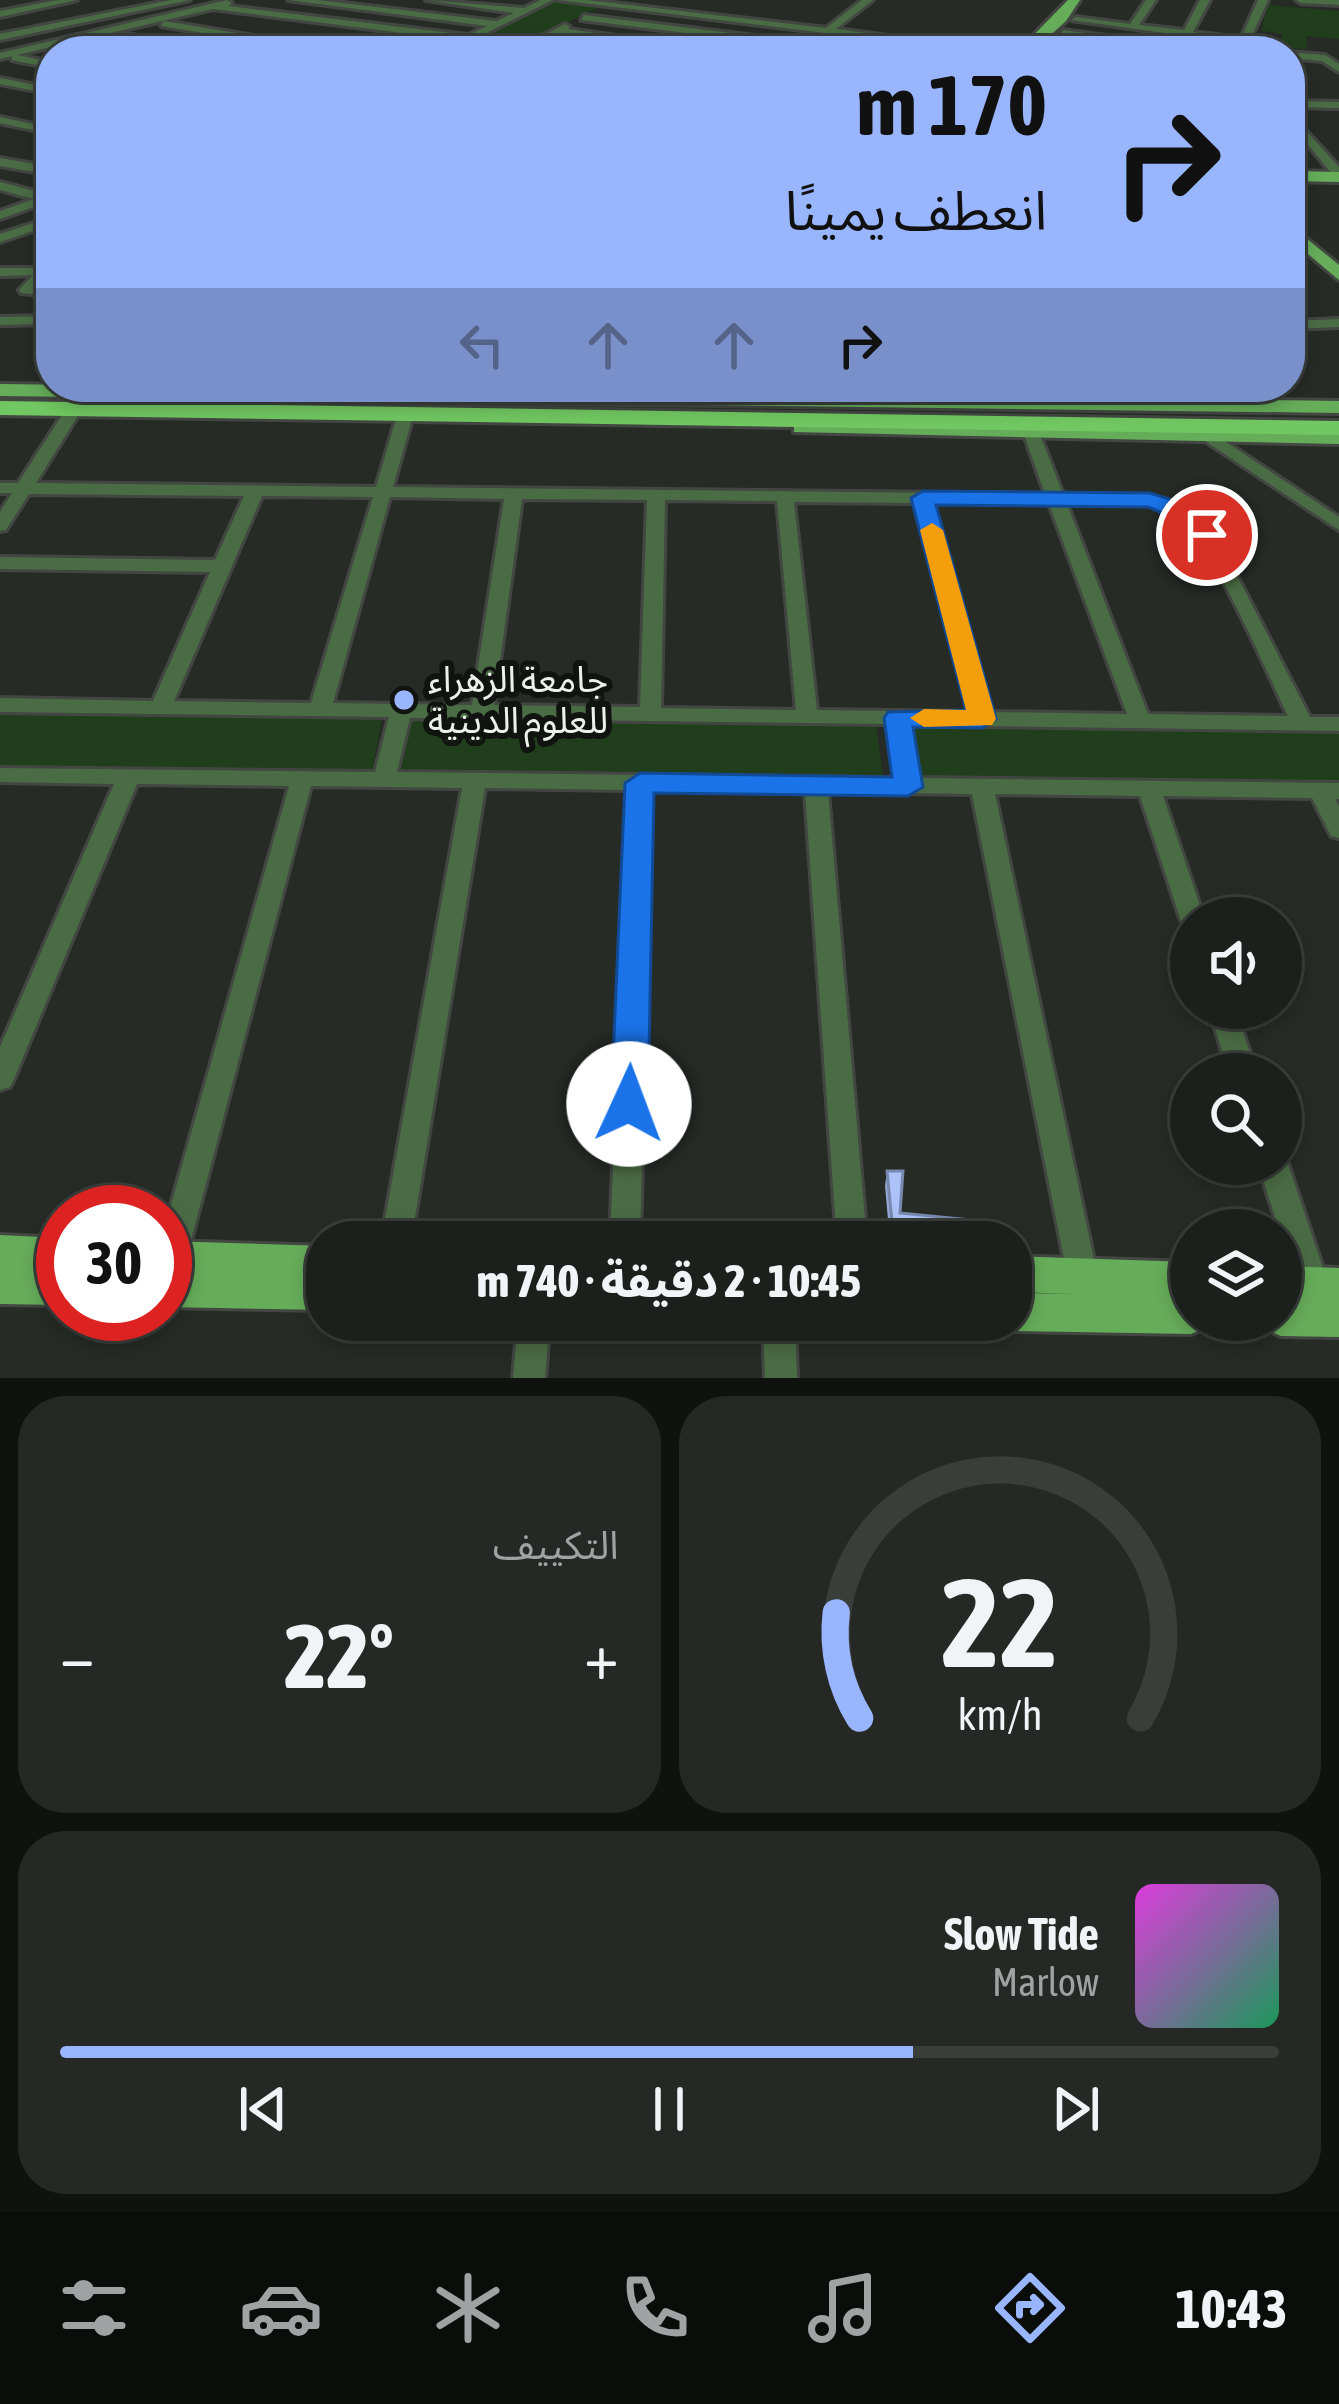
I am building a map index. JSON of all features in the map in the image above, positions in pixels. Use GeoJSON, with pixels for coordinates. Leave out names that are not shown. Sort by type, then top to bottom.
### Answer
{"type":"FeatureCollection","features":[{"type":"Feature","properties":{"kind":"highway"},"geometry":{"type":"LineString","coordinates":[[0,394],[36,395]]}},
{"type":"Feature","properties":{"kind":"highway"},"geometry":{"type":"LineString","coordinates":[[254,402],[549,413],[1339,417]]}},
{"type":"Feature","properties":{"kind":"highway"},"geometry":{"type":"LineString","coordinates":[[549,413],[570,402]]}},
{"type":"Feature","properties":{"kind":"highway"},"geometry":{"type":"LineString","coordinates":[[0,410],[1137,414]]}},
{"type":"Feature","properties":{"kind":"highway"},"geometry":{"type":"LineString","coordinates":[[1074,433],[1102,414],[1339,428]]}},
{"type":"Feature","properties":{"kind":"main road"},"geometry":{"type":"LineString","coordinates":[[1057,34],[1074,0]]}},
{"type":"Feature","properties":{"kind":"main road"},"geometry":{"type":"LineString","coordinates":[[1057,34],[1088,0]]}},
{"type":"Feature","properties":{"kind":"main road"},"geometry":{"type":"LineString","coordinates":[[1305,174],[1338,173]]}},
{"type":"Feature","properties":{"kind":"main road"},"geometry":{"type":"LineString","coordinates":[[1305,234],[1339,265]]}},
{"type":"Feature","properties":{"kind":"main road"},"geometry":{"type":"LineString","coordinates":[[1305,244],[1339,275]]}},
{"type":"Feature","properties":{"kind":"main road"},"geometry":{"type":"LineString","coordinates":[[0,394],[36,392]]}},
{"type":"Feature","properties":{"kind":"main road"},"geometry":{"type":"LineString","coordinates":[[973,402],[1102,414],[1339,407]]}},
{"type":"Feature","properties":{"kind":"main road"},"geometry":{"type":"LineString","coordinates":[[0,410],[404,419],[549,413],[1031,432],[1339,438]]}},
{"type":"Feature","properties":{"kind":"main road"},"geometry":{"type":"LineString","coordinates":[[0,1253],[36,1255]]}},
{"type":"Feature","properties":{"kind":"main road"},"geometry":{"type":"LineString","coordinates":[[192,1268],[306,1265]]}},
{"type":"Feature","properties":{"kind":"main road"},"geometry":{"type":"LineString","coordinates":[[192,1273],[306,1289]]}},
{"type":"Feature","properties":{"kind":"main road"},"geometry":{"type":"LineString","coordinates":[[1032,1274],[1170,1279]]}},
{"type":"Feature","properties":{"kind":"main road"},"geometry":{"type":"LineString","coordinates":[[0,1286],[36,1287]]}},
{"type":"Feature","properties":{"kind":"main road"},"geometry":{"type":"LineString","coordinates":[[1032,1312],[1170,1315]]}},
{"type":"Feature","properties":{"kind":"street"},"geometry":{"type":"LineString","coordinates":[[0,10],[51,0]]}},
{"type":"Feature","properties":{"kind":"street"},"geometry":{"type":"LineString","coordinates":[[0,10],[72,0]]}},
{"type":"Feature","properties":{"kind":"street"},"geometry":{"type":"LineString","coordinates":[[0,37],[185,0]]}},
{"type":"Feature","properties":{"kind":"street"},"geometry":{"type":"LineString","coordinates":[[67,36],[201,0]]}},
{"type":"Feature","properties":{"kind":"street"},"geometry":{"type":"LineString","coordinates":[[100,36],[239,0]]}},
{"type":"Feature","properties":{"kind":"street"},"geometry":{"type":"LineString","coordinates":[[292,0],[496,25]]}},
{"type":"Feature","properties":{"kind":"street"},"geometry":{"type":"LineString","coordinates":[[298,36],[382,0]]}},
{"type":"Feature","properties":{"kind":"street"},"geometry":{"type":"LineString","coordinates":[[431,0],[525,11]]}},
{"type":"Feature","properties":{"kind":"street"},"geometry":{"type":"LineString","coordinates":[[474,36],[548,0]]}},
{"type":"Feature","properties":{"kind":"street"},"geometry":{"type":"LineString","coordinates":[[563,0],[876,36]]}},
{"type":"Feature","properties":{"kind":"street"},"geometry":{"type":"LineString","coordinates":[[595,0],[896,36]]}},
{"type":"Feature","properties":{"kind":"street"},"geometry":{"type":"LineString","coordinates":[[831,29],[868,0]]}},
{"type":"Feature","properties":{"kind":"street"},"geometry":{"type":"LineString","coordinates":[[1133,27],[1151,0]]}},
{"type":"Feature","properties":{"kind":"street"},"geometry":{"type":"LineString","coordinates":[[1187,34],[1205,0]]}},
{"type":"Feature","properties":{"kind":"street"},"geometry":{"type":"LineString","coordinates":[[1248,36],[1263,0]]}},
{"type":"Feature","properties":{"kind":"street"},"geometry":{"type":"LineString","coordinates":[[1301,0],[1339,2]]}},
{"type":"Feature","properties":{"kind":"street"},"geometry":{"type":"LineString","coordinates":[[549,36],[609,5]]}},
{"type":"Feature","properties":{"kind":"street"},"geometry":{"type":"LineString","coordinates":[[216,7],[454,36]]}},
{"type":"Feature","properties":{"kind":"street"},"geometry":{"type":"LineString","coordinates":[[117,14],[143,26]]}},
{"type":"Feature","properties":{"kind":"street"},"geometry":{"type":"LineString","coordinates":[[584,18],[739,36],[764,24]]}},
{"type":"Feature","properties":{"kind":"street"},"geometry":{"type":"LineString","coordinates":[[158,23],[239,36]]}},
{"type":"Feature","properties":{"kind":"street"},"geometry":{"type":"LineString","coordinates":[[1057,34],[1115,25],[1195,36]]}},
{"type":"Feature","properties":{"kind":"street"},"geometry":{"type":"LineString","coordinates":[[1106,36],[1115,25]]}},
{"type":"Feature","properties":{"kind":"street"},"geometry":{"type":"LineString","coordinates":[[557,32],[590,36]]}},
{"type":"Feature","properties":{"kind":"street"},"geometry":{"type":"LineString","coordinates":[[109,34],[121,36]]}},
{"type":"Feature","properties":{"kind":"street"},"geometry":{"type":"LineString","coordinates":[[1,53],[36,44]]}},
{"type":"Feature","properties":{"kind":"street"},"geometry":{"type":"LineString","coordinates":[[1,53],[36,49]]}},
{"type":"Feature","properties":{"kind":"street"},"geometry":{"type":"LineString","coordinates":[[1,53],[36,61]]}},
{"type":"Feature","properties":{"kind":"street"},"geometry":{"type":"LineString","coordinates":[[1305,56],[1325,58],[1339,68]]}},
{"type":"Feature","properties":{"kind":"street"},"geometry":{"type":"LineString","coordinates":[[0,81],[36,88]]}},
{"type":"Feature","properties":{"kind":"street"},"geometry":{"type":"LineString","coordinates":[[1305,104],[1339,105]]}},
{"type":"Feature","properties":{"kind":"street"},"geometry":{"type":"LineString","coordinates":[[0,120],[36,127]]}},
{"type":"Feature","properties":{"kind":"street"},"geometry":{"type":"LineString","coordinates":[[1305,134],[1338,173]]}},
{"type":"Feature","properties":{"kind":"street"},"geometry":{"type":"LineString","coordinates":[[0,162],[36,169]]}},
{"type":"Feature","properties":{"kind":"street"},"geometry":{"type":"LineString","coordinates":[[0,174],[20,166]]}},
{"type":"Feature","properties":{"kind":"street"},"geometry":{"type":"LineString","coordinates":[[0,186],[36,196]]}},
{"type":"Feature","properties":{"kind":"street"},"geometry":{"type":"LineString","coordinates":[[0,199],[19,191]]}},
{"type":"Feature","properties":{"kind":"street"},"geometry":{"type":"LineString","coordinates":[[0,215],[36,202]]}},
{"type":"Feature","properties":{"kind":"street"},"geometry":{"type":"LineString","coordinates":[[2,240],[36,227]]}},
{"type":"Feature","properties":{"kind":"street"},"geometry":{"type":"LineString","coordinates":[[0,272],[36,271]]}},
{"type":"Feature","properties":{"kind":"street"},"geometry":{"type":"LineString","coordinates":[[0,321],[36,320]]}},
{"type":"Feature","properties":{"kind":"street"},"geometry":{"type":"LineString","coordinates":[[1305,324],[1339,323]]}},
{"type":"Feature","properties":{"kind":"street"},"geometry":{"type":"LineString","coordinates":[[0,526],[72,412]]}},
{"type":"Feature","properties":{"kind":"street"},"geometry":{"type":"LineString","coordinates":[[320,710],[404,419]]}},
{"type":"Feature","properties":{"kind":"street"},"geometry":{"type":"LineString","coordinates":[[1031,432],[1140,722]]}},
{"type":"Feature","properties":{"kind":"street"},"geometry":{"type":"LineString","coordinates":[[1208,435],[1337,522]]}},
{"type":"Feature","properties":{"kind":"street"},"geometry":{"type":"LineString","coordinates":[[0,488],[1150,500],[1180,510],[1207,535],[1304,724]]}},
{"type":"Feature","properties":{"kind":"street"},"geometry":{"type":"LineString","coordinates":[[161,707],[255,491]]}},
{"type":"Feature","properties":{"kind":"street"},"geometry":{"type":"LineString","coordinates":[[482,712],[514,494]]}},
{"type":"Feature","properties":{"kind":"street"},"geometry":{"type":"LineString","coordinates":[[650,714],[656,495]]}},
{"type":"Feature","properties":{"kind":"street"},"geometry":{"type":"LineString","coordinates":[[785,496],[807,717]]}},
{"type":"Feature","properties":{"kind":"street"},"geometry":{"type":"LineString","coordinates":[[923,498],[982,719]]}},
{"type":"Feature","properties":{"kind":"street"},"geometry":{"type":"LineString","coordinates":[[0,563],[222,566]]}},
{"type":"Feature","properties":{"kind":"street"},"geometry":{"type":"LineString","coordinates":[[0,705],[1339,724]]}},
{"type":"Feature","properties":{"kind":"street"},"geometry":{"type":"LineString","coordinates":[[384,779],[400,711]]}},
{"type":"Feature","properties":{"kind":"street"},"geometry":{"type":"LineString","coordinates":[[898,718],[908,787]]}},
{"type":"Feature","properties":{"kind":"street"},"geometry":{"type":"LineString","coordinates":[[0,775],[1330,791],[1339,830]]}},
{"type":"Feature","properties":{"kind":"street"},"geometry":{"type":"LineString","coordinates":[[0,1079],[129,776]]}},
{"type":"Feature","properties":{"kind":"street"},"geometry":{"type":"LineString","coordinates":[[190,1185],[302,778]]}},
{"type":"Feature","properties":{"kind":"street"},"geometry":{"type":"LineString","coordinates":[[400,1221],[476,781]]}},
{"type":"Feature","properties":{"kind":"street"},"geometry":{"type":"LineString","coordinates":[[626,1221],[640,783]]}},
{"type":"Feature","properties":{"kind":"street"},"geometry":{"type":"LineString","coordinates":[[816,785],[850,1221]]}},
{"type":"Feature","properties":{"kind":"street"},"geometry":{"type":"LineString","coordinates":[[982,787],[1082,1274]]}},
{"type":"Feature","properties":{"kind":"street"},"geometry":{"type":"LineString","coordinates":[[1149,789],[1185,897]]}},
{"type":"Feature","properties":{"kind":"street"},"geometry":{"type":"LineString","coordinates":[[1280,1185],[1318,1293]]}},
{"type":"Feature","properties":{"kind":"street"},"geometry":{"type":"LineString","coordinates":[[529,1378],[532,1341]]}},
{"type":"Feature","properties":{"kind":"street"},"geometry":{"type":"LineString","coordinates":[[780,1341],[781,1378]]}},
{"type":"Feature","properties":{"kind":"green space"},"geometry":{"type":"Polygon","coordinates":[[[553,0],[601,6],[540,36],[479,36],[553,0]]]}},
{"type":"Feature","properties":{"kind":"green space"},"geometry":{"type":"Polygon","coordinates":[[[1268,5],[1339,11],[1339,39],[1306,36],[1307,49],[1305,36],[1261,31],[1268,5]]]}},
{"type":"Feature","properties":{"kind":"green space"},"geometry":{"type":"Polygon","coordinates":[[[0,711],[382,719],[372,771],[0,766],[0,711]]]}},
{"type":"Feature","properties":{"kind":"green space"},"geometry":{"type":"Polygon","coordinates":[[[412,719],[876,724],[883,775],[401,769],[412,719]]]}},
{"type":"Feature","properties":{"kind":"green space"},"geometry":{"type":"Polygon","coordinates":[[[910,725],[1339,732],[1339,782],[917,780],[910,725]]]}},
{"type":"Feature","properties":{"kind":"building"},"geometry":{"type":"Polygon","coordinates":[[[887,1171],[903,1171],[900,1213],[982,1221],[892,1221],[887,1171]]]}},
{"type":"Feature","properties":{"kind":"slow traffic"},"geometry":{"type":"LineString","coordinates":[[924,718],[982,719],[932,530]]}},
{"type":"Feature","properties":{"kind":"place","name":"جامعة الزهراء للعلوم الدينية"},"geometry":{"type":"Point","coordinates":[404,700]}},
{"type":"Feature","properties":{"kind":"route"},"geometry":{"type":"LineString","coordinates":[[629,1104],[640,783],[908,787],[898,718],[982,719],[923,498],[1150,500],[1180,510],[1207,535]]}}]}
